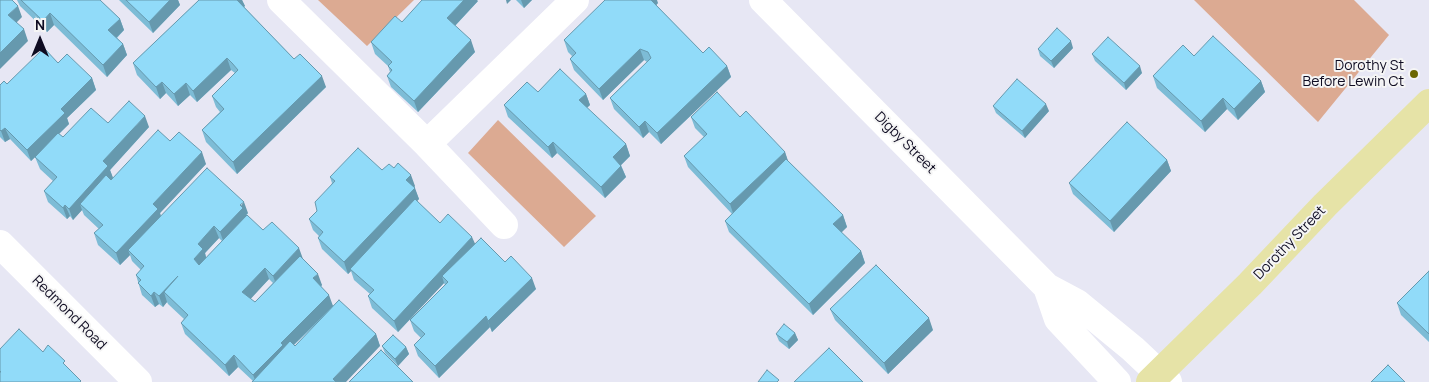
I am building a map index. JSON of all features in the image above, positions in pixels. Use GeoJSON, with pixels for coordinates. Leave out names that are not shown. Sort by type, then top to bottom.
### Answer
{"type":"FeatureCollection","features":[{"type":"Feature","properties":{"kind":"main road","name":"Dorothy Street"},"geometry":{"type":"LineString","coordinates":[[1159,379],[1325,205],[1429,102]]}},
{"type":"Feature","properties":{"kind":"street"},"geometry":{"type":"LineString","coordinates":[[282,0],[504,225]]}},
{"type":"Feature","properties":{"kind":"street"},"geometry":{"type":"LineString","coordinates":[[426,144],[575,0]]}},
{"type":"Feature","properties":{"kind":"street","name":"Digby Street"},"geometry":{"type":"LineString","coordinates":[[763,0],[1047,287],[1077,303],[1159,379]]}},
{"type":"Feature","properties":{"kind":"street","name":"Redmond Road"},"geometry":{"type":"LineString","coordinates":[[0,244],[138,382]]}},
{"type":"Feature","properties":{"kind":"street","name":"Digby Street"},"geometry":{"type":"LineString","coordinates":[[1047,287],[1058,320],[1117,382]]}},
{"type":"Feature","properties":{"kind":"shaded area"},"geometry":{"type":"Polygon","coordinates":[[[318,0],[414,0],[367,46],[318,0]]]}},
{"type":"Feature","properties":{"kind":"shaded area"},"geometry":{"type":"Polygon","coordinates":[[[1194,0],[1354,0],[1389,35],[1318,122],[1194,0]]]}},
{"type":"Feature","properties":{"kind":"shaded area"},"geometry":{"type":"Polygon","coordinates":[[[498,120],[596,216],[564,247],[468,153],[498,120]]]}},
{"type":"Feature","properties":{"kind":"building"},"geometry":{"type":"Polygon","coordinates":[[[0,0],[12,0],[18,6],[8,15],[24,29],[0,53],[0,0]]]}},
{"type":"Feature","properties":{"kind":"building"},"geometry":{"type":"Polygon","coordinates":[[[21,0],[100,0],[120,19],[108,30],[123,44],[103,65],[50,13],[43,21],[21,0]]]}},
{"type":"Feature","properties":{"kind":"building"},"geometry":{"type":"Polygon","coordinates":[[[126,0],[170,0],[149,22],[126,0]]]}},
{"type":"Feature","properties":{"kind":"building"},"geometry":{"type":"Polygon","coordinates":[[[199,0],[237,0],[294,59],[300,54],[322,76],[233,162],[202,130],[224,109],[212,96],[238,70],[227,58],[193,91],[186,83],[174,94],[162,82],[156,87],[133,63],[199,0]]]}},
{"type":"Feature","properties":{"kind":"building"},"geometry":{"type":"Polygon","coordinates":[[[422,0],[464,0],[447,18],[471,40],[414,101],[387,76],[392,70],[388,66],[392,62],[371,42],[395,16],[402,22],[422,0]]]}},
{"type":"Feature","properties":{"kind":"building"},"geometry":{"type":"Polygon","coordinates":[[[605,0],[651,0],[703,53],[709,47],[727,66],[657,133],[645,121],[639,127],[610,98],[651,58],[648,52],[640,49],[599,89],[570,59],[576,53],[564,40],[605,0]]]}},
{"type":"Feature","properties":{"kind":"building"},"geometry":{"type":"Polygon","coordinates":[[[1057,28],[1071,41],[1051,61],[1038,49],[1057,28]]]}},
{"type":"Feature","properties":{"kind":"building"},"geometry":{"type":"Polygon","coordinates":[[[1213,36],[1261,81],[1234,109],[1223,98],[1201,121],[1153,76],[1183,45],[1194,56],[1213,36]]]}},
{"type":"Feature","properties":{"kind":"building"},"geometry":{"type":"Polygon","coordinates":[[[1108,37],[1140,66],[1124,83],[1092,54],[1108,37]]]}},
{"type":"Feature","properties":{"kind":"building"},"geometry":{"type":"Polygon","coordinates":[[[44,48],[58,63],[67,54],[92,78],[61,109],[65,113],[27,150],[5,128],[0,130],[0,85],[4,81],[7,84],[44,48]]]}},
{"type":"Feature","properties":{"kind":"building"},"geometry":{"type":"Polygon","coordinates":[[[560,69],[586,94],[579,100],[626,144],[613,157],[621,166],[601,187],[553,142],[548,147],[504,105],[527,82],[538,92],[560,69]]]}},
{"type":"Feature","properties":{"kind":"building"},"geometry":{"type":"Polygon","coordinates":[[[1017,79],[1046,104],[1022,131],[993,106],[1017,79]]]}},
{"type":"Feature","properties":{"kind":"building"},"geometry":{"type":"Polygon","coordinates":[[[717,92],[740,117],[746,111],[785,152],[730,204],[684,156],[707,134],[691,117],[717,92]]]}},
{"type":"Feature","properties":{"kind":"building"},"geometry":{"type":"Polygon","coordinates":[[[129,101],[145,116],[103,161],[108,166],[69,209],[65,205],[63,208],[44,191],[57,177],[35,157],[58,133],[63,137],[91,108],[108,123],[129,101]]]}},
{"type":"Feature","properties":{"kind":"building"},"geometry":{"type":"Polygon","coordinates":[[[1127,122],[1167,160],[1110,221],[1069,183],[1127,122]]]}},
{"type":"Feature","properties":{"kind":"building"},"geometry":{"type":"Polygon","coordinates":[[[158,130],[170,141],[179,132],[202,152],[153,204],[158,209],[116,253],[94,233],[103,225],[80,204],[106,175],[111,180],[158,130]]]}},
{"type":"Feature","properties":{"kind":"building"},"geometry":{"type":"Polygon","coordinates":[[[358,148],[382,170],[389,164],[394,168],[398,163],[411,175],[406,180],[415,188],[344,262],[318,238],[323,232],[309,219],[317,211],[315,202],[335,181],[330,177],[358,148]]]}},
{"type":"Feature","properties":{"kind":"building"},"geometry":{"type":"Polygon","coordinates":[[[786,159],[843,215],[833,224],[861,251],[809,304],[725,221],[786,159]]]}},
{"type":"Feature","properties":{"kind":"building"},"geometry":{"type":"Polygon","coordinates":[[[207,168],[244,202],[240,205],[243,208],[220,232],[214,226],[198,244],[203,249],[194,259],[199,265],[247,215],[263,230],[272,222],[299,248],[273,276],[265,268],[242,292],[255,302],[300,256],[318,274],[313,278],[329,295],[281,343],[283,345],[253,375],[234,355],[225,365],[181,323],[188,315],[164,292],[178,276],[159,296],[154,292],[151,296],[138,283],[141,280],[136,275],[144,266],[128,250],[207,168]]]}},
{"type":"Feature","properties":{"kind":"building"},"geometry":{"type":"Polygon","coordinates":[[[415,199],[440,223],[448,214],[472,237],[394,321],[368,296],[374,290],[350,269],[415,199]]]}},
{"type":"Feature","properties":{"kind":"building"},"geometry":{"type":"Polygon","coordinates":[[[481,238],[505,262],[511,256],[532,278],[488,321],[486,316],[435,366],[414,345],[425,334],[410,320],[448,282],[442,276],[481,238]]]}},
{"type":"Feature","properties":{"kind":"building"},"geometry":{"type":"Polygon","coordinates":[[[876,265],[929,318],[884,363],[830,309],[876,265]]]}},
{"type":"Feature","properties":{"kind":"building"},"geometry":{"type":"Polygon","coordinates":[[[1429,271],[1429,334],[1397,303],[1429,271]]]}},
{"type":"Feature","properties":{"kind":"building"},"geometry":{"type":"Polygon","coordinates":[[[339,300],[376,334],[333,379],[336,382],[252,382],[290,341],[295,346],[339,300]]]}},
{"type":"Feature","properties":{"kind":"building"},"geometry":{"type":"Polygon","coordinates":[[[784,324],[795,333],[787,342],[776,334],[784,324]]]}},
{"type":"Feature","properties":{"kind":"building"},"geometry":{"type":"Polygon","coordinates":[[[19,329],[43,352],[48,345],[65,361],[63,363],[81,381],[0,382],[0,349],[19,329]]]}},
{"type":"Feature","properties":{"kind":"building"},"geometry":{"type":"Polygon","coordinates":[[[393,335],[406,347],[395,359],[382,346],[393,335]]]}},
{"type":"Feature","properties":{"kind":"building"},"geometry":{"type":"Polygon","coordinates":[[[829,348],[863,382],[794,382],[829,348]]]}},
{"type":"Feature","properties":{"kind":"building"},"geometry":{"type":"Polygon","coordinates":[[[381,350],[413,382],[349,382],[381,350]]]}},
{"type":"Feature","properties":{"kind":"building"},"geometry":{"type":"Polygon","coordinates":[[[1388,365],[1405,382],[1371,382],[1388,365]]]}},
{"type":"Feature","properties":{"kind":"building"},"geometry":{"type":"Polygon","coordinates":[[[767,370],[779,380],[777,382],[758,382],[767,370]]]}},
{"type":"Feature","properties":{"kind":"place","name":"Dorothy St Before Lewin Ct"},"geometry":{"type":"Point","coordinates":[1414,74]}}]}
